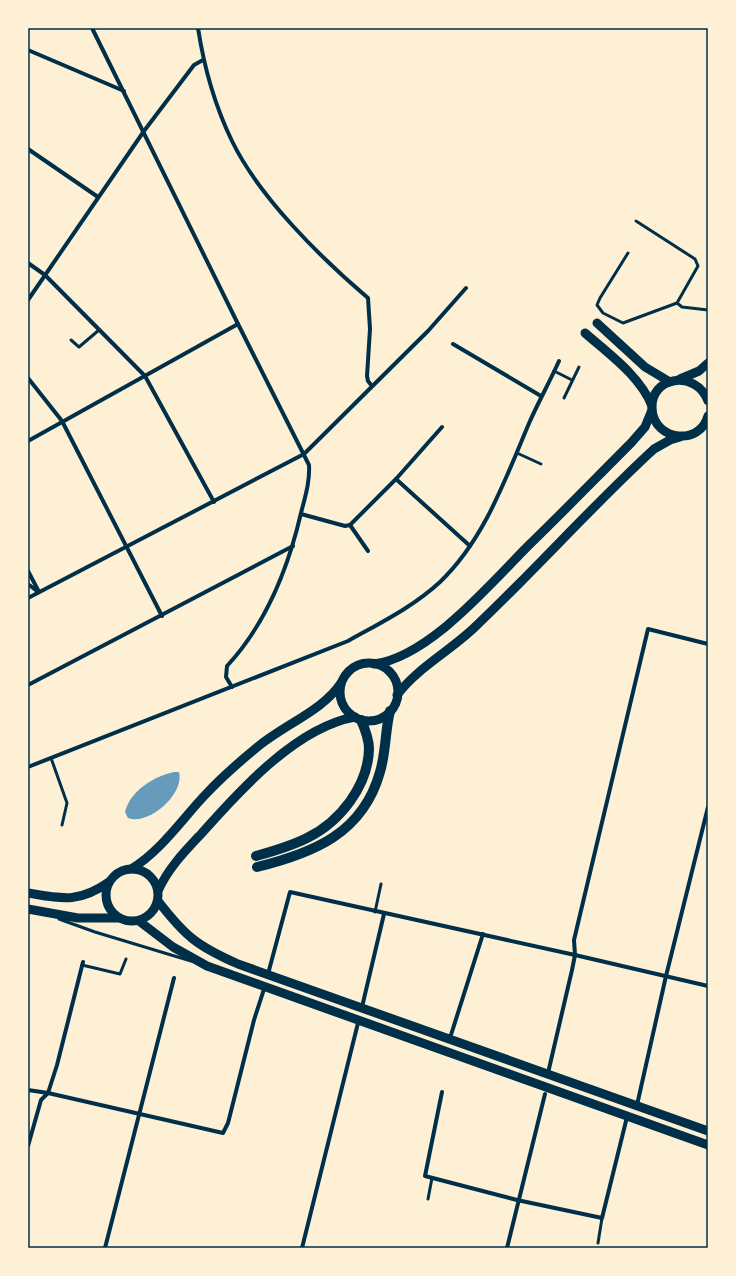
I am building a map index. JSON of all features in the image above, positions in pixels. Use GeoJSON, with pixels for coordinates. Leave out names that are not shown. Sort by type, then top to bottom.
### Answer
{"type":"FeatureCollection","features":[{"type":"Feature","properties":{"kind":"highway"},"geometry":{"type":"LineString","coordinates":[[258,867],[279,862],[319,848],[339,835],[357,816],[370,797],[380,772],[390,711]]}},
{"type":"Feature","properties":{"kind":"highway"},"geometry":{"type":"LineString","coordinates":[[256,856],[279,850],[309,837],[331,822],[349,803],[361,781],[368,761],[368,741],[358,718]]}},
{"type":"Feature","properties":{"kind":"main road"},"geometry":{"type":"LineString","coordinates":[[597,323],[645,367],[670,382]]}},
{"type":"Feature","properties":{"kind":"main road"},"geometry":{"type":"LineString","coordinates":[[585,333],[636,380],[648,397],[652,408],[653,417],[661,429],[673,436],[680,437]]}},
{"type":"Feature","properties":{"kind":"main road"},"geometry":{"type":"LineString","coordinates":[[28,893],[52,897],[74,898],[92,893],[109,882],[116,874],[131,869],[141,863],[156,850],[207,793],[256,748],[326,700],[349,671],[354,667],[361,664],[374,664],[394,660],[412,651],[458,615],[631,443],[645,427],[652,408],[653,400],[660,389],[670,382],[680,380],[699,371],[708,363]]}},
{"type":"Feature","properties":{"kind":"main road"},"geometry":{"type":"LineString","coordinates":[[680,380],[694,383],[700,387],[708,401]]}},
{"type":"Feature","properties":{"kind":"main road"},"geometry":{"type":"LineString","coordinates":[[158,891],[166,876],[181,856],[252,779],[286,752],[315,733],[340,720],[358,718],[377,719],[390,711],[397,695],[416,674],[457,643],[486,617],[650,453],[663,443],[697,432],[705,424],[708,416]]}},
{"type":"Feature","properties":{"kind":"main road"},"geometry":{"type":"LineString","coordinates":[[374,664],[387,670],[392,675],[395,681],[397,695]]}},
{"type":"Feature","properties":{"kind":"main road"},"geometry":{"type":"LineString","coordinates":[[341,683],[341,700],[346,710],[358,718]]}},
{"type":"Feature","properties":{"kind":"main road"},"geometry":{"type":"LineString","coordinates":[[109,882],[106,892],[106,902],[111,912],[119,918],[129,922],[139,921],[152,912],[158,901],[158,891],[151,876],[142,871],[131,869]]}},
{"type":"Feature","properties":{"kind":"main road"},"geometry":{"type":"LineString","coordinates":[[158,901],[182,931],[200,946],[238,964],[450,1038],[708,1131]]}},
{"type":"Feature","properties":{"kind":"main road"},"geometry":{"type":"LineString","coordinates":[[32,910],[78,918],[119,918]]}},
{"type":"Feature","properties":{"kind":"main road"},"geometry":{"type":"LineString","coordinates":[[139,921],[173,947],[207,966],[628,1115],[708,1145]]}},
{"type":"Feature","properties":{"kind":"street"},"geometry":{"type":"LineString","coordinates":[[92,28],[309,465],[310,477],[293,546],[272,599],[242,650],[227,666],[226,677],[232,687]]}},
{"type":"Feature","properties":{"kind":"street"},"geometry":{"type":"LineString","coordinates":[[198,28],[203,60],[223,120],[232,142],[253,176],[282,213],[339,274],[368,298],[370,329],[367,376],[368,381],[372,386]]}},
{"type":"Feature","properties":{"kind":"street"},"geometry":{"type":"LineString","coordinates":[[28,50],[124,91]]}},
{"type":"Feature","properties":{"kind":"street"},"geometry":{"type":"LineString","coordinates":[[28,300],[144,131],[194,65],[203,60]]}},
{"type":"Feature","properties":{"kind":"street"},"geometry":{"type":"LineString","coordinates":[[28,149],[98,197]]}},
{"type":"Feature","properties":{"kind":"street"},"geometry":{"type":"LineString","coordinates":[[28,263],[45,275],[145,376],[214,502]]}},
{"type":"Feature","properties":{"kind":"street"},"geometry":{"type":"LineString","coordinates":[[28,598],[304,454],[322,438],[428,331],[466,288]]}},
{"type":"Feature","properties":{"kind":"street"},"geometry":{"type":"LineString","coordinates":[[28,441],[238,324]]}},
{"type":"Feature","properties":{"kind":"street"},"geometry":{"type":"LineString","coordinates":[[452,344],[541,396]]}},
{"type":"Feature","properties":{"kind":"street"},"geometry":{"type":"LineString","coordinates":[[28,767],[348,640],[395,615],[418,600],[440,582],[470,546],[488,516],[541,396],[559,361]]}},
{"type":"Feature","properties":{"kind":"street"},"geometry":{"type":"LineString","coordinates":[[28,378],[62,421],[162,616]]}},
{"type":"Feature","properties":{"kind":"street"},"geometry":{"type":"LineString","coordinates":[[301,514],[345,526],[350,525],[396,479],[442,427]]}},
{"type":"Feature","properties":{"kind":"street"},"geometry":{"type":"LineString","coordinates":[[396,479],[470,546]]}},
{"type":"Feature","properties":{"kind":"street"},"geometry":{"type":"LineString","coordinates":[[350,525],[368,551]]}},
{"type":"Feature","properties":{"kind":"street"},"geometry":{"type":"LineString","coordinates":[[28,685],[293,546]]}},
{"type":"Feature","properties":{"kind":"street"},"geometry":{"type":"LineString","coordinates":[[28,571],[39,592]]}},
{"type":"Feature","properties":{"kind":"street"},"geometry":{"type":"LineString","coordinates":[[28,584],[39,592]]}},
{"type":"Feature","properties":{"kind":"street"},"geometry":{"type":"LineString","coordinates":[[548,1073],[575,954],[574,940],[648,629],[708,644]]}},
{"type":"Feature","properties":{"kind":"street"},"geometry":{"type":"LineString","coordinates":[[637,1105],[666,976],[708,807]]}},
{"type":"Feature","properties":{"kind":"street"},"geometry":{"type":"LineString","coordinates":[[268,974],[290,892],[384,914],[575,954],[708,986]]}},
{"type":"Feature","properties":{"kind":"street"},"geometry":{"type":"LineString","coordinates":[[362,1008],[384,914]]}},
{"type":"Feature","properties":{"kind":"street"},"geometry":{"type":"LineString","coordinates":[[450,1038],[483,934]]}},
{"type":"Feature","properties":{"kind":"street"},"geometry":{"type":"LineString","coordinates":[[28,1146],[41,1100],[48,1093],[70,1015],[82,963]]}},
{"type":"Feature","properties":{"kind":"street"},"geometry":{"type":"LineString","coordinates":[[105,1248],[174,978]]}},
{"type":"Feature","properties":{"kind":"street"},"geometry":{"type":"LineString","coordinates":[[28,1090],[48,1093],[223,1133],[228,1122],[254,1020],[265,986]]}},
{"type":"Feature","properties":{"kind":"street"},"geometry":{"type":"LineString","coordinates":[[302,1248],[359,1020]]}},
{"type":"Feature","properties":{"kind":"street"},"geometry":{"type":"LineString","coordinates":[[442,1092],[424,1176],[517,1200],[602,1218],[628,1115]]}},
{"type":"Feature","properties":{"kind":"street"},"geometry":{"type":"LineString","coordinates":[[507,1248],[517,1200],[545,1094]]}},
{"type":"Feature","properties":{"kind":"lane"},"geometry":{"type":"LineString","coordinates":[[628,253],[597,305],[599,310],[622,323],[676,303],[698,266],[695,259],[636,221]]}},
{"type":"Feature","properties":{"kind":"lane"},"geometry":{"type":"LineString","coordinates":[[676,303],[682,307],[708,310]]}},
{"type":"Feature","properties":{"kind":"lane"},"geometry":{"type":"LineString","coordinates":[[71,340],[78,347],[99,330]]}},
{"type":"Feature","properties":{"kind":"lane"},"geometry":{"type":"LineString","coordinates":[[564,398],[579,367]]}},
{"type":"Feature","properties":{"kind":"lane"},"geometry":{"type":"LineString","coordinates":[[554,371],[572,380]]}},
{"type":"Feature","properties":{"kind":"lane"},"geometry":{"type":"LineString","coordinates":[[516,453],[541,464]]}},
{"type":"Feature","properties":{"kind":"lane"},"geometry":{"type":"LineString","coordinates":[[51,758],[67,803],[62,825]]}},
{"type":"Feature","properties":{"kind":"lane"},"geometry":{"type":"LineString","coordinates":[[375,912],[381,884]]}},
{"type":"Feature","properties":{"kind":"lane"},"geometry":{"type":"LineString","coordinates":[[32,910],[95,932],[207,966]]}},
{"type":"Feature","properties":{"kind":"lane"},"geometry":{"type":"LineString","coordinates":[[82,963],[120,974],[126,959]]}},
{"type":"Feature","properties":{"kind":"lane"},"geometry":{"type":"LineString","coordinates":[[428,1199],[432,1178]]}},
{"type":"Feature","properties":{"kind":"lane"},"geometry":{"type":"LineString","coordinates":[[598,1243],[602,1218]]}},
{"type":"Feature","properties":{"kind":"water"},"geometry":{"type":"Polygon","coordinates":[[[174,772],[179,772],[179,781],[171,798],[163,806],[155,813],[145,817],[136,819],[128,818],[125,812],[132,797],[137,791],[151,781],[174,772]]]}}]}
